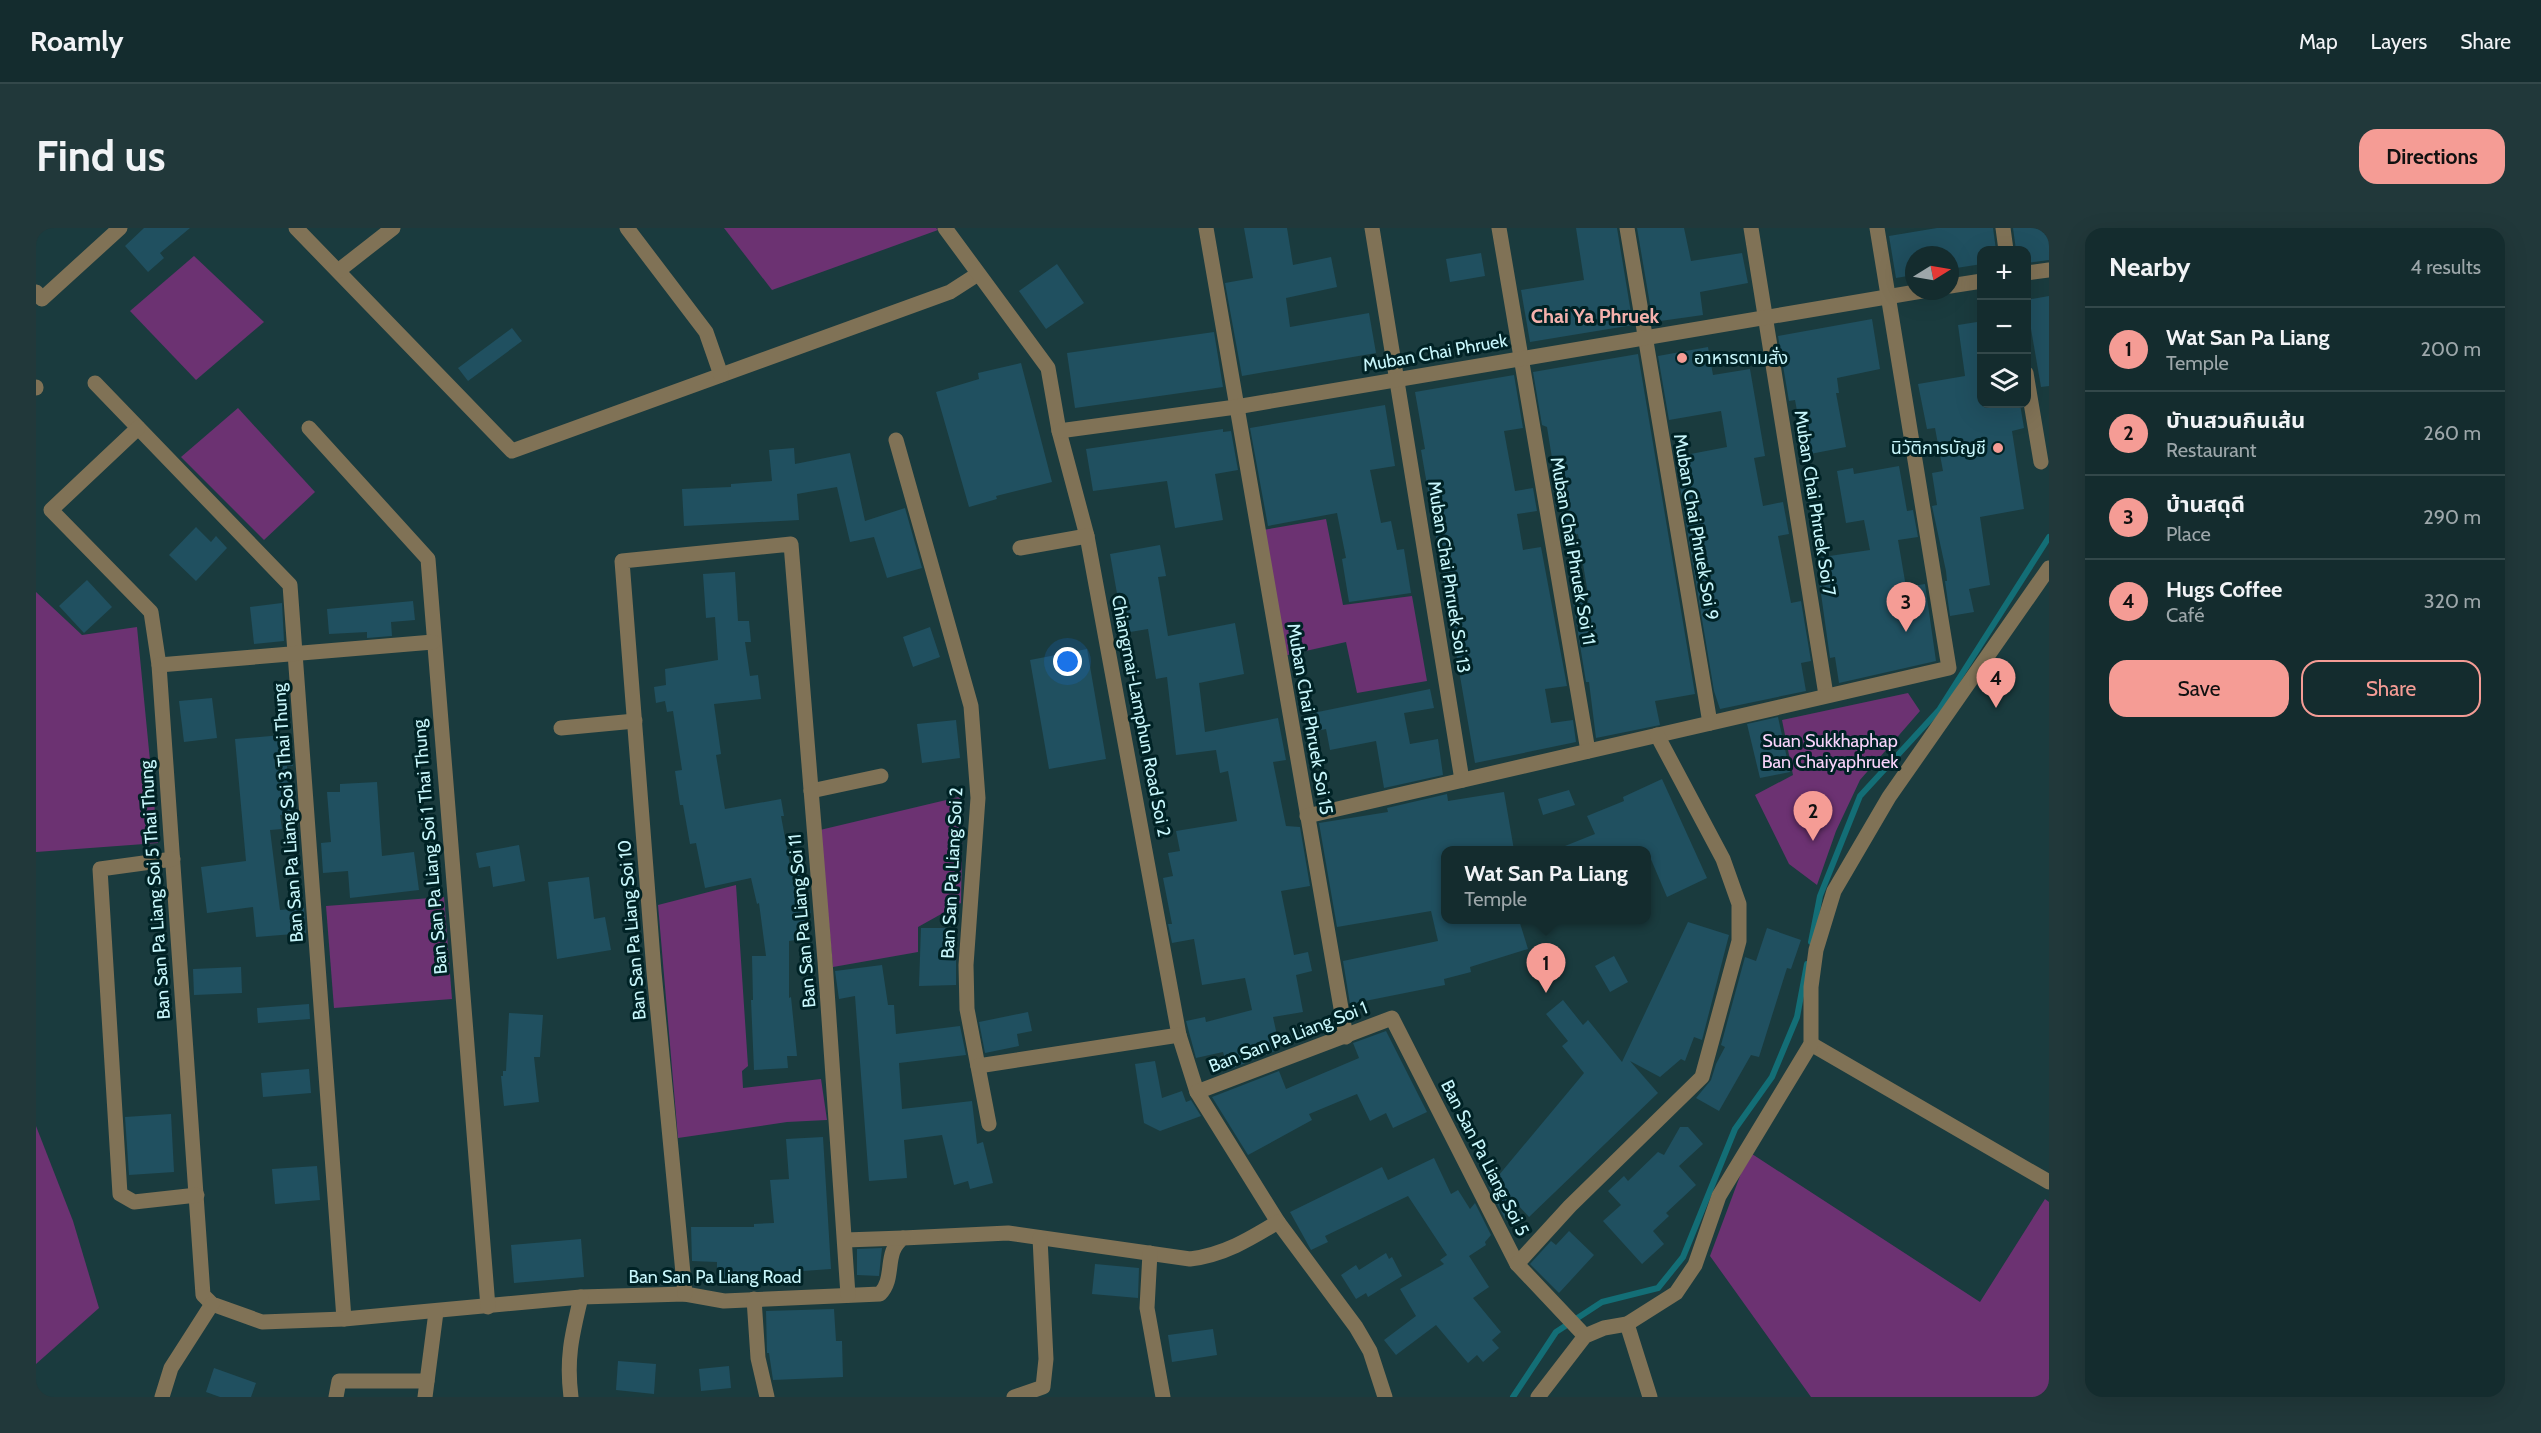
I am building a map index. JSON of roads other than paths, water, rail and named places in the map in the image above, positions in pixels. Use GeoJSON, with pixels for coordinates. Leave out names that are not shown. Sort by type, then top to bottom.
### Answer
{"type":"FeatureCollection","features":[{"type":"Feature","properties":{"kind":"street"},"geometry":{"type":"LineString","coordinates":[[36,292],[42,299],[120,228]]}},
{"type":"Feature","properties":{"kind":"street"},"geometry":{"type":"LineString","coordinates":[[296,228],[512,451],[950,292],[978,274]]}},
{"type":"Feature","properties":{"kind":"street"},"geometry":{"type":"LineString","coordinates":[[338,272],[393,228]]}},
{"type":"Feature","properties":{"kind":"street"},"geometry":{"type":"LineString","coordinates":[[627,228],[706,332],[721,375]]}},
{"type":"Feature","properties":{"kind":"street","name":"Chiangmai-Lamphun Road Soi 2"},"geometry":{"type":"LineString","coordinates":[[945,228],[1048,368],[1059,431],[1087,536],[1179,1035],[1197,1092],[1278,1222],[1356,1327],[1370,1352],[1384,1397]]}},
{"type":"Feature","properties":{"kind":"street","name":"Muban Chai Phruek Soi 15"},"geometry":{"type":"LineString","coordinates":[[1206,228],[1346,1037]]}},
{"type":"Feature","properties":{"kind":"street","name":"Muban Chai Phruek Soi 13"},"geometry":{"type":"LineString","coordinates":[[1372,228],[1462,780]]}},
{"type":"Feature","properties":{"kind":"street","name":"Muban Chai Phruek Soi 11"},"geometry":{"type":"LineString","coordinates":[[1499,228],[1588,751]]}},
{"type":"Feature","properties":{"kind":"street","name":"Muban Chai Phruek Soi 9"},"geometry":{"type":"LineString","coordinates":[[1627,228],[1710,723]]}},
{"type":"Feature","properties":{"kind":"street","name":"Muban Chai Phruek Soi 7"},"geometry":{"type":"LineString","coordinates":[[1752,228],[1826,695]]}},
{"type":"Feature","properties":{"kind":"street"},"geometry":{"type":"LineString","coordinates":[[1307,816],[1949,668],[1877,228]]}},
{"type":"Feature","properties":{"kind":"street"},"geometry":{"type":"LineString","coordinates":[[2003,228],[2005,246]]}},
{"type":"Feature","properties":{"kind":"street"},"geometry":{"type":"LineString","coordinates":[[2031,272],[2049,270]]}},
{"type":"Feature","properties":{"kind":"street"},"geometry":{"type":"LineString","coordinates":[[1959,285],[1977,282]]}},
{"type":"Feature","properties":{"kind":"street","name":"Muban Chai Phruek"},"geometry":{"type":"LineString","coordinates":[[1059,431],[1236,407],[1905,294]]}},
{"type":"Feature","properties":{"kind":"street","name":"Ban San Pa Liang Soi 3 Thai Thung"},"geometry":{"type":"LineString","coordinates":[[95,383],[290,585],[344,1319]]}},
{"type":"Feature","properties":{"kind":"street"},"geometry":{"type":"LineString","coordinates":[[2031,403],[2041,462]]}},
{"type":"Feature","properties":{"kind":"street","name":"Ban San Pa Liang Soi 5 Thai Thung"},"geometry":{"type":"LineString","coordinates":[[138,428],[51,510],[151,612],[159,665],[203,1295],[212,1304]]}},
{"type":"Feature","properties":{"kind":"street","name":"Ban San Pa Liang Soi 1 Thai Thung"},"geometry":{"type":"LineString","coordinates":[[309,428],[428,559],[488,1307]]}},
{"type":"Feature","properties":{"kind":"street","name":"Ban San Pa Liang Soi 2"},"geometry":{"type":"LineString","coordinates":[[896,440],[970,706],[978,798],[966,965],[968,1009],[989,1124]]}},
{"type":"Feature","properties":{"kind":"street"},"geometry":{"type":"LineString","coordinates":[[1020,548],[1087,536]]}},
{"type":"Feature","properties":{"kind":"street","name":"Ban San Pa Liang Soi 10"},"geometry":{"type":"LineString","coordinates":[[685,1294],[654,972],[622,561],[791,544]]}},
{"type":"Feature","properties":{"kind":"street","name":"Ban San Pa Liang Soi 11"},"geometry":{"type":"LineString","coordinates":[[791,544],[848,1295]]}},
{"type":"Feature","properties":{"kind":"street"},"geometry":{"type":"LineString","coordinates":[[1538,1397],[1585,1336],[1605,1328],[1626,1324],[1676,1293],[1695,1265],[1719,1196],[1811,1044],[1813,969],[1816,950],[1834,891],[1889,797],[2049,568]]}},
{"type":"Feature","properties":{"kind":"street"},"geometry":{"type":"LineString","coordinates":[[159,665],[433,642]]}},
{"type":"Feature","properties":{"kind":"street"},"geometry":{"type":"LineString","coordinates":[[561,728],[634,721]]}},
{"type":"Feature","properties":{"kind":"street"},"geometry":{"type":"LineString","coordinates":[[1517,1264],[1570,1206],[1702,1077],[1739,941],[1739,904],[1723,859],[1657,735]]}},
{"type":"Feature","properties":{"kind":"street"},"geometry":{"type":"LineString","coordinates":[[811,791],[881,776]]}},
{"type":"Feature","properties":{"kind":"street"},"geometry":{"type":"LineString","coordinates":[[173,859],[100,869],[120,1194],[134,1202],[197,1195]]}},
{"type":"Feature","properties":{"kind":"street","name":"Ban San Pa Liang Soi 5"},"geometry":{"type":"LineString","coordinates":[[1392,1018],[1517,1264],[1585,1336]]}},
{"type":"Feature","properties":{"kind":"street","name":"Ban San Pa Liang Soi 1"},"geometry":{"type":"LineString","coordinates":[[1197,1092],[1392,1018]]}},
{"type":"Feature","properties":{"kind":"street"},"geometry":{"type":"LineString","coordinates":[[978,1065],[1179,1035]]}},
{"type":"Feature","properties":{"kind":"street"},"geometry":{"type":"LineString","coordinates":[[1811,1044],[2049,1182]]}},
{"type":"Feature","properties":{"kind":"street"},"geometry":{"type":"LineString","coordinates":[[845,1240],[1008,1233],[1190,1259],[1207,1257],[1239,1246],[1278,1222]]}},
{"type":"Feature","properties":{"kind":"street","name":"Ban San Pa Liang Road"},"geometry":{"type":"LineString","coordinates":[[212,1304],[262,1322],[436,1312],[581,1297],[685,1294],[724,1301],[880,1294],[884,1291],[891,1250],[903,1238]]}},
{"type":"Feature","properties":{"kind":"street"},"geometry":{"type":"LineString","coordinates":[[1014,1397],[1043,1387],[1046,1359],[1041,1238]]}},
{"type":"Feature","properties":{"kind":"street"},"geometry":{"type":"LineString","coordinates":[[1150,1253],[1147,1308],[1163,1397]]}},
{"type":"Feature","properties":{"kind":"street"},"geometry":{"type":"LineString","coordinates":[[571,1397],[567,1368],[571,1336],[581,1297]]}},
{"type":"Feature","properties":{"kind":"street"},"geometry":{"type":"LineString","coordinates":[[754,1299],[758,1358],[767,1397]]}},
{"type":"Feature","properties":{"kind":"street"},"geometry":{"type":"LineString","coordinates":[[162,1397],[171,1368],[212,1304]]}},
{"type":"Feature","properties":{"kind":"street"},"geometry":{"type":"LineString","coordinates":[[336,1397],[339,1381],[426,1389],[436,1312]]}},
{"type":"Feature","properties":{"kind":"street"},"geometry":{"type":"LineString","coordinates":[[1626,1324],[1650,1397]]}},
{"type":"Feature","properties":{"kind":"waterway"},"geometry":{"type":"LineString","coordinates":[[1811,942],[1820,896],[1860,796],[1939,710],[2049,537]]}},
{"type":"Feature","properties":{"kind":"waterway"},"geometry":{"type":"LineString","coordinates":[[1513,1397],[1556,1332],[1602,1302],[1658,1288],[1683,1257],[1735,1129],[1772,1077],[1797,1017],[1807,964]]}},
{"type":"Feature","properties":{"kind":"place","name":"อาหารตามสั่ง"},"geometry":{"type":"Point","coordinates":[1682,358]}},
{"type":"Feature","properties":{"kind":"place","name":"นิวัติการบัญชี"},"geometry":{"type":"Point","coordinates":[1998,448]}},
{"type":"Feature","properties":{"kind":"place","name":"บ้านสดุดี"},"geometry":{"type":"Point","coordinates":[1906,632]}},
{"type":"Feature","properties":{"kind":"place","name":"Hugs Coffee"},"geometry":{"type":"Point","coordinates":[1996,708]}},
{"type":"Feature","properties":{"kind":"place","name":"บัานสวนกินเส้น"},"geometry":{"type":"Point","coordinates":[1813,841]}},
{"type":"Feature","properties":{"kind":"place","name":"Wat San Pa Liang"},"geometry":{"type":"Point","coordinates":[1546,993]}},
{"type":"Feature","properties":{"kind":"district","name":"Chai Ya Phruek"},"geometry":{"type":"Point","coordinates":[1595,316]}},
{"type":"Feature","properties":{"kind":"park label","name":"Suan Sukkhaphap Ban Chaiyaphruek"},"geometry":{"type":"Point","coordinates":[1830,751]}}]}
